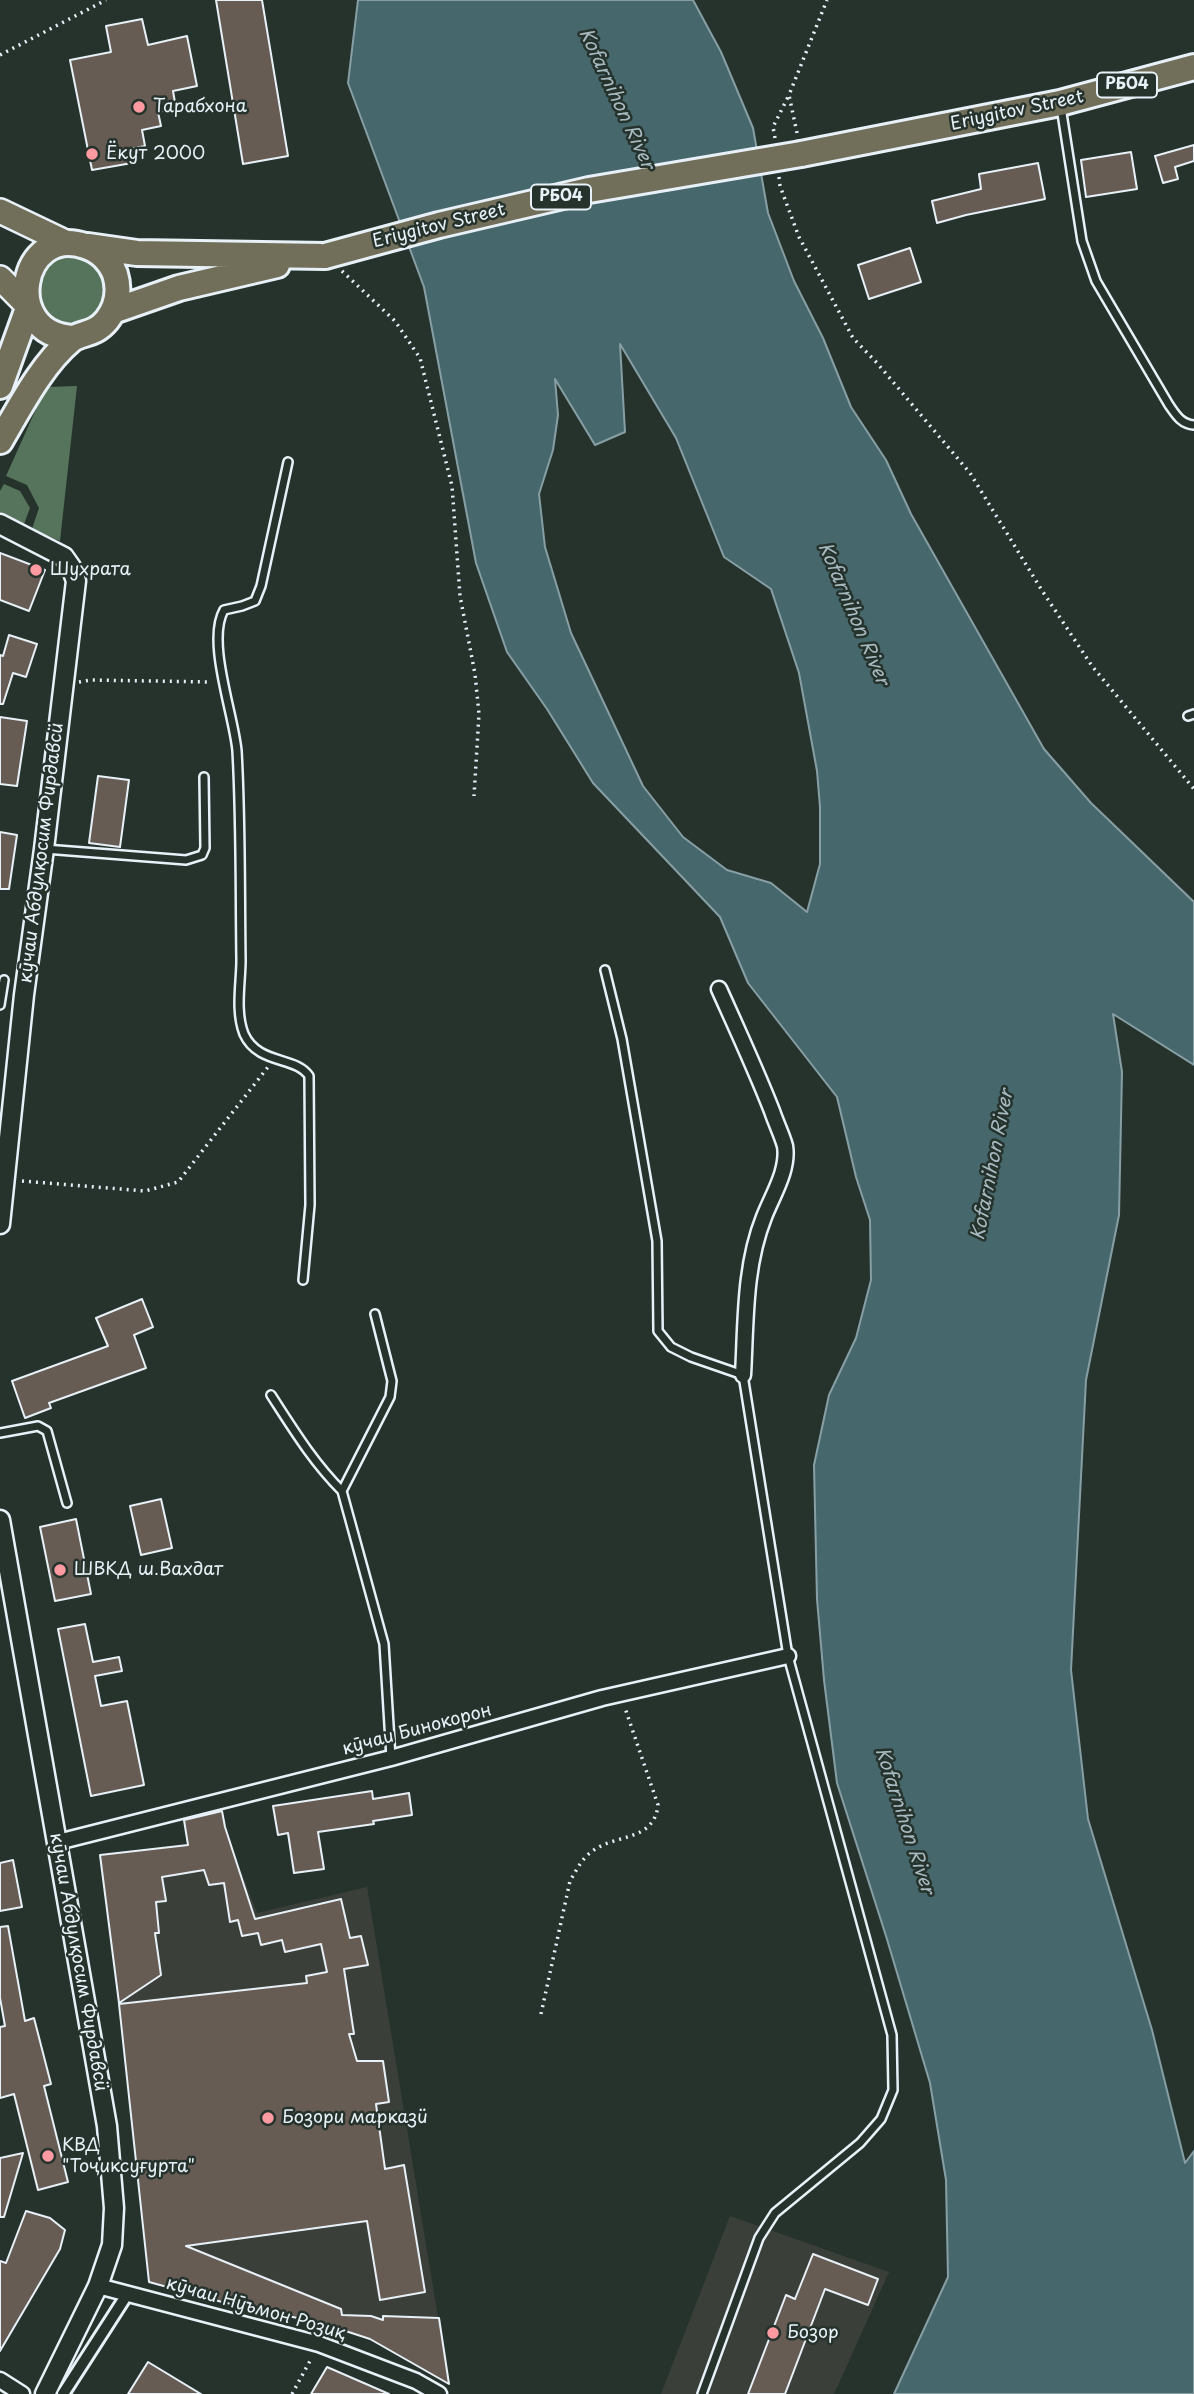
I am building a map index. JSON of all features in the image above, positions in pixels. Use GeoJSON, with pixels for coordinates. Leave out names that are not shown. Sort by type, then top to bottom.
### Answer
{"type":"FeatureCollection","features":[{"type":"Feature","properties":{"kind":"highway","name":"Eriygitov Street"},"geometry":{"type":"LineString","coordinates":[[113,311],[192,285],[325,256],[439,225],[589,190],[839,148],[1060,103],[1194,67]]}},
{"type":"Feature","properties":{"kind":"highway","name":"Eriygitov Street"},"geometry":{"type":"LineString","coordinates":[[75,244],[137,253],[325,256]]}},
{"type":"Feature","properties":{"kind":"highway"},"geometry":{"type":"LineString","coordinates":[[0,386],[25,307],[24,281],[34,259],[55,246],[75,244]]}},
{"type":"Feature","properties":{"kind":"highway","name":"РБ04"},"geometry":{"type":"LineString","coordinates":[[72,338],[92,333],[100,327],[113,311],[118,292],[111,266],[99,253],[75,244]]}},
{"type":"Feature","properties":{"kind":"highway"},"geometry":{"type":"LineString","coordinates":[[0,441],[28,394],[72,338],[46,331],[32,319],[25,307]]}},
{"type":"Feature","properties":{"kind":"main road","name":"РБ04"},"geometry":{"type":"LineString","coordinates":[[0,211],[75,244]]}},
{"type":"Feature","properties":{"kind":"main road"},"geometry":{"type":"LineString","coordinates":[[0,278],[25,307]]}},
{"type":"Feature","properties":{"kind":"street","name":"кӯчаи Абдулқосим Фирдавсӣ"},"geometry":{"type":"LineString","coordinates":[[0,524],[64,557],[76,580],[24,995],[0,1224]]}},
{"type":"Feature","properties":{"kind":"street"},"geometry":{"type":"LineString","coordinates":[[719,989],[758,1075],[785,1146],[782,1174],[763,1220],[752,1260],[743,1376]]}},
{"type":"Feature","properties":{"kind":"street","name":"кӯчаи Абдулқосим Фирдавсӣ"},"geometry":{"type":"LineString","coordinates":[[0,1520],[3,1562],[58,1842],[69,1921],[107,2126],[114,2208],[112,2245],[99,2286],[45,2394]]}},
{"type":"Feature","properties":{"kind":"street","name":"кӯчаи Бинокорон"},"geometry":{"type":"LineString","coordinates":[[58,1842],[391,1758],[620,1693],[788,1656]]}},
{"type":"Feature","properties":{"kind":"street","name":"кӯчаи Нӯъмон Розиқ"},"geometry":{"type":"LineString","coordinates":[[99,2286],[319,2344],[416,2381],[439,2394]]}},
{"type":"Feature","properties":{"kind":"street"},"geometry":{"type":"LineString","coordinates":[[63,2394],[128,2293]]}},
{"type":"Feature","properties":{"kind":"street"},"geometry":{"type":"LineString","coordinates":[[0,2380],[22,2394]]}},
{"type":"Feature","properties":{"kind":"lane"},"geometry":{"type":"LineString","coordinates":[[1060,103],[1082,241],[1096,281],[1177,417],[1194,425]]}},
{"type":"Feature","properties":{"kind":"lane"},"geometry":{"type":"LineString","coordinates":[[288,462],[255,601],[224,610],[218,620],[223,682],[236,748],[241,961],[239,1017],[245,1036],[256,1049],[274,1060],[301,1068],[309,1076],[310,1205],[303,1280]]}},
{"type":"Feature","properties":{"kind":"lane"},"geometry":{"type":"LineString","coordinates":[[44,849],[186,860],[202,855],[205,848],[205,777]]}},
{"type":"Feature","properties":{"kind":"lane"},"geometry":{"type":"LineString","coordinates":[[605,970],[622,1039],[657,1241],[658,1331],[671,1347],[743,1376],[788,1656],[892,2035],[893,2090],[881,2119],[860,2143],[775,2213],[759,2238],[702,2394]]}},
{"type":"Feature","properties":{"kind":"lane"},"geometry":{"type":"LineString","coordinates":[[0,1004],[4,981]]}},
{"type":"Feature","properties":{"kind":"lane"},"geometry":{"type":"LineString","coordinates":[[342,1490],[390,1398],[392,1381],[375,1314]]}},
{"type":"Feature","properties":{"kind":"lane"},"geometry":{"type":"LineString","coordinates":[[271,1395],[323,1472],[342,1490],[384,1644],[391,1758]]}},
{"type":"Feature","properties":{"kind":"lane"},"geometry":{"type":"LineString","coordinates":[[0,1433],[38,1426],[47,1431],[67,1503]]}},
{"type":"Feature","properties":{"kind":"path"},"geometry":{"type":"LineString","coordinates":[[0,55],[106,0]]}},
{"type":"Feature","properties":{"kind":"path"},"geometry":{"type":"LineString","coordinates":[[775,139],[773,127],[789,95],[827,0]]}},
{"type":"Feature","properties":{"kind":"path"},"geometry":{"type":"LineString","coordinates":[[789,95],[794,118]]}},
{"type":"Feature","properties":{"kind":"path"},"geometry":{"type":"LineString","coordinates":[[779,174],[780,186],[799,237],[853,338],[970,473],[1092,666],[1194,789]]}},
{"type":"Feature","properties":{"kind":"path"},"geometry":{"type":"LineString","coordinates":[[325,256],[395,321],[419,358],[452,486],[460,596],[475,674],[479,714],[474,796]]}},
{"type":"Feature","properties":{"kind":"path"},"geometry":{"type":"LineString","coordinates":[[63,685],[91,680],[223,682]]}},
{"type":"Feature","properties":{"kind":"path"},"geometry":{"type":"LineString","coordinates":[[6,1180],[145,1191],[178,1182],[274,1060]]}},
{"type":"Feature","properties":{"kind":"path"},"geometry":{"type":"LineString","coordinates":[[541,2014],[570,1881],[578,1867],[591,1852],[649,1827],[657,1818],[658,1805],[620,1693]]}},
{"type":"Feature","properties":{"kind":"path"},"geometry":{"type":"LineString","coordinates":[[292,2394],[319,2344]]}},
{"type":"Feature","properties":{"kind":"shaded area","name":"Бозори марказӣ"},"geometry":{"type":"Polygon","coordinates":[[[228,1838],[257,1913],[367,1887],[449,2384],[370,2339],[319,2322],[222,2302],[149,2282],[114,1955],[158,1850],[228,1838]]]}},
{"type":"Feature","properties":{"kind":"shaded area","name":"Бозор"},"geometry":{"type":"Polygon","coordinates":[[[730,2216],[889,2272],[834,2394],[661,2394],[730,2216]]]}},
{"type":"Feature","properties":{"kind":"green space"},"geometry":{"type":"Polygon","coordinates":[[[80,254],[101,267],[109,290],[101,314],[79,329],[42,319],[32,283],[55,255],[80,254]]]}},
{"type":"Feature","properties":{"kind":"green space"},"geometry":{"type":"Polygon","coordinates":[[[77,386],[60,541],[32,529],[39,508],[27,485],[6,476],[46,387],[77,386]]]}},
{"type":"Feature","properties":{"kind":"green space"},"geometry":{"type":"Polygon","coordinates":[[[4,484],[20,491],[30,508],[24,524],[0,514],[0,491],[4,484]]]}},
{"type":"Feature","properties":{"kind":"water","name":"Kofarnihon River"},"geometry":{"type":"Polygon","coordinates":[[[358,0],[693,0],[721,52],[753,128],[768,213],[794,281],[823,338],[851,407],[886,460],[911,514],[1044,749],[1091,803],[1194,902],[1194,1065],[1113,1014],[1122,1072],[1119,1215],[1086,1380],[1071,1670],[1088,1819],[1152,2030],[1185,2163],[1194,2151],[1194,2394],[894,2394],[948,2277],[946,2180],[930,2083],[837,1783],[817,1599],[814,1465],[829,1395],[856,1338],[871,1280],[870,1220],[856,1177],[837,1097],[748,983],[720,917],[593,783],[547,709],[507,652],[476,563],[424,287],[348,83],[358,0]],[[620,344],[625,432],[595,445],[555,379],[558,415],[553,450],[539,494],[545,547],[571,633],[643,786],[683,837],[727,870],[771,883],[807,912],[820,864],[820,807],[817,771],[799,673],[771,589],[724,557],[676,438],[620,344]]]}},
{"type":"Feature","properties":{"kind":"building"},"geometry":{"type":"Polygon","coordinates":[[[216,0],[262,0],[288,156],[243,164],[216,0]]]}},
{"type":"Feature","properties":{"kind":"building"},"geometry":{"type":"Polygon","coordinates":[[[142,19],[148,45],[187,36],[197,86],[173,91],[176,108],[158,112],[161,126],[142,130],[145,146],[130,149],[132,163],[92,170],[70,60],[111,52],[106,26],[142,19]]]}},
{"type":"Feature","properties":{"kind":"building"},"geometry":{"type":"Polygon","coordinates":[[[1194,145],[1194,161],[1175,167],[1178,179],[1163,183],[1155,156],[1194,145]]]}},
{"type":"Feature","properties":{"kind":"building"},"geometry":{"type":"Polygon","coordinates":[[[1131,152],[1137,189],[1086,197],[1081,160],[1131,152]]]}},
{"type":"Feature","properties":{"kind":"building"},"geometry":{"type":"Polygon","coordinates":[[[1038,163],[1045,199],[937,223],[932,201],[981,189],[979,174],[1038,163]]]}},
{"type":"Feature","properties":{"kind":"building"},"geometry":{"type":"Polygon","coordinates":[[[910,248],[921,282],[869,299],[858,265],[910,248]]]}},
{"type":"Feature","properties":{"kind":"building"},"geometry":{"type":"Polygon","coordinates":[[[0,553],[45,570],[29,611],[0,600],[0,553]]]}},
{"type":"Feature","properties":{"kind":"building"},"geometry":{"type":"Polygon","coordinates":[[[9,635],[37,644],[26,677],[13,673],[3,704],[0,704],[0,655],[3,656],[9,635]]]}},
{"type":"Feature","properties":{"kind":"building"},"geometry":{"type":"Polygon","coordinates":[[[0,717],[27,721],[17,786],[0,784],[0,717]]]}},
{"type":"Feature","properties":{"kind":"building"},"geometry":{"type":"Polygon","coordinates":[[[98,776],[129,780],[120,847],[89,843],[98,776]]]}},
{"type":"Feature","properties":{"kind":"building"},"geometry":{"type":"Polygon","coordinates":[[[0,832],[17,835],[9,889],[0,889],[0,832]]]}},
{"type":"Feature","properties":{"kind":"building"},"geometry":{"type":"Polygon","coordinates":[[[142,1299],[153,1327],[134,1335],[146,1368],[49,1403],[51,1408],[25,1418],[12,1381],[108,1346],[96,1318],[142,1299]]]}},
{"type":"Feature","properties":{"kind":"building"},"geometry":{"type":"Polygon","coordinates":[[[161,1499],[172,1548],[141,1555],[130,1506],[161,1499]]]}},
{"type":"Feature","properties":{"kind":"building"},"geometry":{"type":"Polygon","coordinates":[[[76,1519],[91,1594],[55,1601],[40,1527],[76,1519]]]}},
{"type":"Feature","properties":{"kind":"building"},"geometry":{"type":"Polygon","coordinates":[[[85,1624],[93,1662],[119,1657],[122,1671],[95,1676],[101,1706],[127,1701],[144,1785],[91,1796],[58,1629],[85,1624]]]}},
{"type":"Feature","properties":{"kind":"building"},"geometry":{"type":"Polygon","coordinates":[[[372,1791],[373,1799],[409,1793],[412,1815],[318,1832],[324,1869],[294,1873],[288,1833],[278,1835],[273,1806],[372,1791]]]}},
{"type":"Feature","properties":{"kind":"building","name":"Бозори марказӣ"},"geometry":{"type":"Polygon","coordinates":[[[222,1811],[255,1919],[341,1899],[350,1938],[361,1936],[368,1965],[344,1969],[354,2034],[349,2034],[357,2061],[383,2061],[389,2102],[376,2104],[385,2169],[404,2165],[425,2292],[380,2300],[367,2221],[186,2246],[341,2309],[342,2315],[371,2316],[383,2320],[383,2316],[439,2318],[449,2384],[370,2339],[321,2323],[222,2302],[149,2282],[119,2004],[307,1983],[306,1976],[327,1972],[321,1944],[285,1952],[282,1940],[261,1945],[258,1933],[242,1936],[238,1920],[230,1922],[224,1883],[209,1885],[204,1870],[162,1877],[166,1901],[156,1902],[159,1933],[155,1933],[161,1975],[119,2003],[100,1855],[188,1845],[184,1820],[222,1811]]]}},
{"type":"Feature","properties":{"kind":"building"},"geometry":{"type":"Polygon","coordinates":[[[13,1860],[22,1907],[0,1911],[0,1863],[13,1860]]]}},
{"type":"Feature","properties":{"kind":"building"},"geometry":{"type":"Polygon","coordinates":[[[8,1926],[25,2021],[34,2018],[51,2084],[44,2086],[68,2182],[38,2190],[14,2094],[0,2098],[0,2027],[5,2026],[0,1998],[0,1927],[8,1926]]]}},
{"type":"Feature","properties":{"kind":"building"},"geometry":{"type":"Polygon","coordinates":[[[23,2153],[4,2217],[0,2217],[0,2158],[23,2153]]]}},
{"type":"Feature","properties":{"kind":"building"},"geometry":{"type":"Polygon","coordinates":[[[26,2211],[50,2218],[65,2230],[60,2249],[0,2351],[0,2261],[6,2263],[26,2211]]]}},
{"type":"Feature","properties":{"kind":"building"},"geometry":{"type":"Polygon","coordinates":[[[813,2254],[878,2279],[868,2305],[825,2289],[785,2394],[748,2394],[786,2295],[795,2299],[813,2254]]]}},
{"type":"Feature","properties":{"kind":"building"},"geometry":{"type":"Polygon","coordinates":[[[148,2362],[201,2394],[128,2394],[148,2362]]]}},
{"type":"Feature","properties":{"kind":"building"},"geometry":{"type":"Polygon","coordinates":[[[327,2367],[389,2394],[311,2394],[327,2367]]]}},
{"type":"Feature","properties":{"kind":"place","name":"Тарабхона"},"geometry":{"type":"Point","coordinates":[139,107]}},
{"type":"Feature","properties":{"kind":"place","name":"Ёкут 2000"},"geometry":{"type":"Point","coordinates":[92,154]}},
{"type":"Feature","properties":{"kind":"place","name":"Шухрата"},"geometry":{"type":"Point","coordinates":[36,570]}},
{"type":"Feature","properties":{"kind":"place","name":"ШВКД ш.Вахдат"},"geometry":{"type":"Point","coordinates":[60,1570]}},
{"type":"Feature","properties":{"kind":"place","name":"Бозори марказӣ"},"geometry":{"type":"Point","coordinates":[268,2118]}},
{"type":"Feature","properties":{"kind":"place","name":"КВД \"Тоҷиксуғурта\""},"geometry":{"type":"Point","coordinates":[48,2156]}},
{"type":"Feature","properties":{"kind":"place","name":"Бозор"},"geometry":{"type":"Point","coordinates":[773,2333]}}]}
